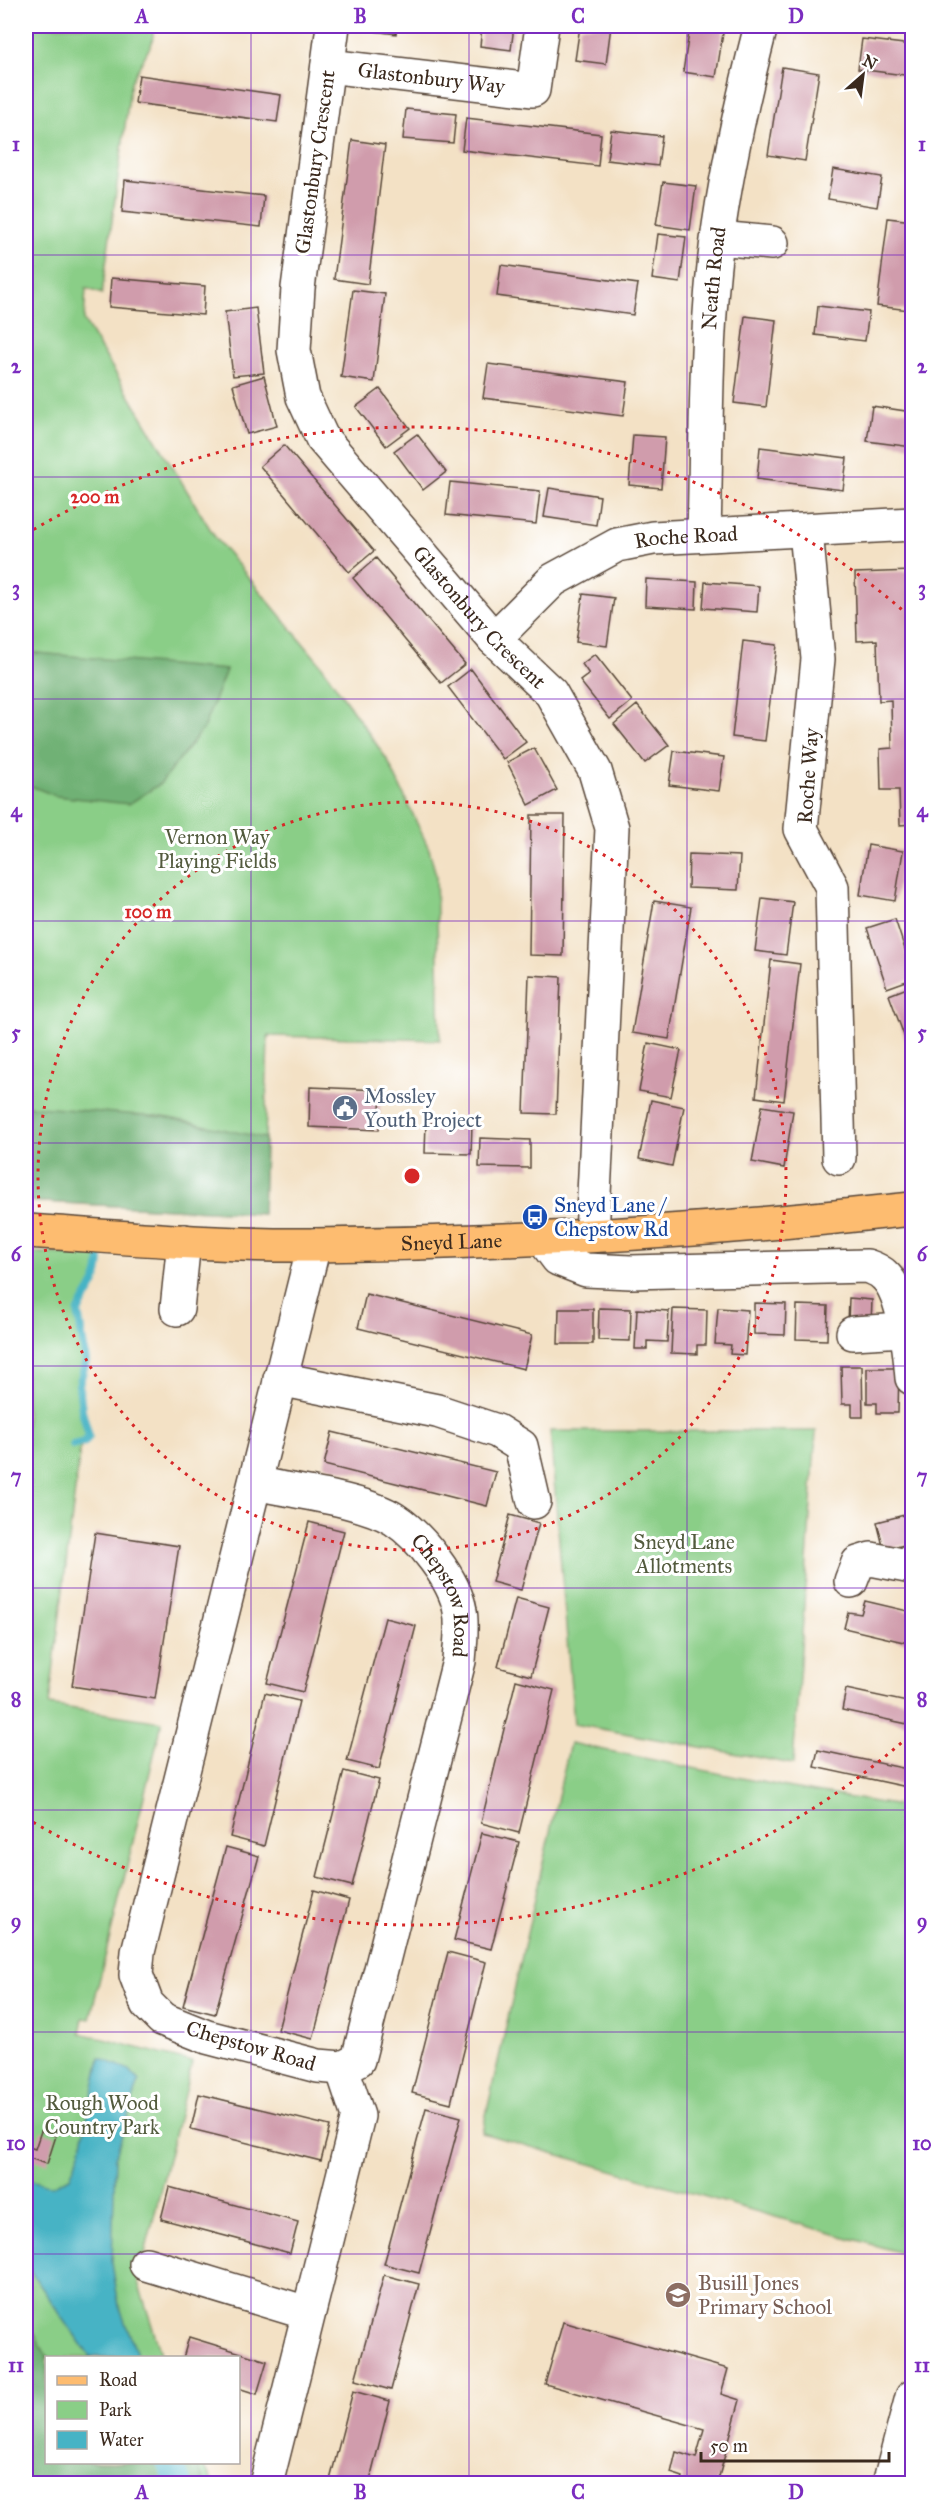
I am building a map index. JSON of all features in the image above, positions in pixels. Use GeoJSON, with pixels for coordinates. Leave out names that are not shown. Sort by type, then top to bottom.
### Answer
{"type":"FeatureCollection","features":[{"type":"Feature","properties":{"kind":"main road","name":"Sneyd Lane"},"geometry":{"type":"LineString","coordinates":[[26,1231],[184,1241],[314,1245],[543,1239],[912,1209]]}},
{"type":"Feature","properties":{"kind":"street","name":"Glastonbury Crescent"},"geometry":{"type":"LineString","coordinates":[[333,26],[298,288],[294,350],[303,397],[322,438],[494,639],[551,693],[595,771],[612,828],[592,1235]]}},
{"type":"Feature","properties":{"kind":"street","name":"Glastonbury Way"},"geometry":{"type":"LineString","coordinates":[[328,66],[533,90],[542,26]]}},
{"type":"Feature","properties":{"kind":"street","name":"Neath Road"},"geometry":{"type":"LineString","coordinates":[[704,534],[709,332],[718,238],[738,116],[761,26]]}},
{"type":"Feature","properties":{"kind":"street"},"geometry":{"type":"LineString","coordinates":[[718,238],[772,243]]}},
{"type":"Feature","properties":{"kind":"street","name":"Roche Road"},"geometry":{"type":"LineString","coordinates":[[494,639],[553,580],[591,557],[617,545],[653,538],[704,534],[806,531],[912,524]]}},
{"type":"Feature","properties":{"kind":"street","name":"Roche Way"},"geometry":{"type":"LineString","coordinates":[[806,531],[818,659],[801,829],[832,887],[839,1159]]}},
{"type":"Feature","properties":{"kind":"street"},"geometry":{"type":"LineString","coordinates":[[543,1239],[558,1259],[586,1270],[631,1272],[867,1266],[884,1274],[895,1290],[910,1350],[912,1378]]}},
{"type":"Feature","properties":{"kind":"street"},"geometry":{"type":"LineString","coordinates":[[177,1309],[184,1241]]}},
{"type":"Feature","properties":{"kind":"street","name":"Chepstow Road"},"geometry":{"type":"LineString","coordinates":[[256,1484],[362,1506],[394,1519],[441,1567],[454,1590],[460,1610],[459,1661],[358,2060],[342,2068],[318,2066],[207,2037],[162,2019],[147,2004],[136,1975],[138,1952],[314,1245]]}},
{"type":"Feature","properties":{"kind":"street"},"geometry":{"type":"LineString","coordinates":[[853,1333],[904,1330]]}},
{"type":"Feature","properties":{"kind":"street"},"geometry":{"type":"LineString","coordinates":[[280,1379],[437,1411],[497,1431],[520,1446],[534,1502]]}},
{"type":"Feature","properties":{"kind":"street"},"geometry":{"type":"LineString","coordinates":[[851,1581],[858,1563],[871,1559],[909,1567]]}},
{"type":"Feature","properties":{"kind":"street"},"geometry":{"type":"LineString","coordinates":[[266,2484],[358,2116],[342,2068]]}},
{"type":"Feature","properties":{"kind":"street"},"geometry":{"type":"LineString","coordinates":[[146,2264],[308,2313]]}},
{"type":"Feature","properties":{"kind":"street"},"geometry":{"type":"LineString","coordinates":[[889,2484],[912,2397]]}},
{"type":"Feature","properties":{"kind":"green space","name":"Vernon Way Playing Fields"},"geometry":{"type":"Polygon","coordinates":[[[26,26],[154,26],[152,43],[131,82],[102,294],[86,288],[84,321],[215,537],[322,666],[388,761],[429,849],[436,875],[440,1040],[268,1036],[263,1214],[26,1201],[26,26]]]}},
{"type":"Feature","properties":{"kind":"green space"},"geometry":{"type":"Polygon","coordinates":[[[26,652],[226,670],[203,729],[160,784],[129,804],[56,796],[26,784],[26,652]]]}},
{"type":"Feature","properties":{"kind":"green space"},"geometry":{"type":"Polygon","coordinates":[[[26,1106],[164,1117],[265,1138],[263,1214],[26,1201],[26,1106]]]}},
{"type":"Feature","properties":{"kind":"green space","name":"Rough Wood Country Park"},"geometry":{"type":"Polygon","coordinates":[[[100,1249],[97,1277],[78,1312],[86,1361],[79,1385],[82,1410],[89,1436],[80,1449],[49,1705],[162,1722],[90,2019],[83,2018],[80,2033],[192,2062],[138,2282],[162,2356],[45,2356],[45,2464],[204,2464],[213,2483],[26,2484],[26,1252],[83,1255],[100,1249]]]}},
{"type":"Feature","properties":{"kind":"green space","name":"Sneyd Lane Allotments"},"geometry":{"type":"Polygon","coordinates":[[[550,1431],[816,1431],[793,1764],[574,1724],[550,1431]]]}},
{"type":"Feature","properties":{"kind":"green space"},"geometry":{"type":"Polygon","coordinates":[[[570,1743],[791,1788],[912,1808],[912,2256],[482,2133],[570,1743]]]}},
{"type":"Feature","properties":{"kind":"green space"},"geometry":{"type":"Polygon","coordinates":[[[26,2324],[33,2331],[46,2356],[45,2464],[197,2464],[204,2483],[26,2483],[26,2324]]]}},
{"type":"Feature","properties":{"kind":"water"},"geometry":{"type":"Polygon","coordinates":[[[26,1513],[31,1702],[26,1710],[26,1513]]]}},
{"type":"Feature","properties":{"kind":"water"},"geometry":{"type":"Polygon","coordinates":[[[100,2058],[130,2070],[139,2081],[115,2158],[112,2263],[119,2306],[138,2356],[89,2356],[26,2265],[26,2179],[52,2186],[70,2177],[80,2152],[100,2058]]]}},
{"type":"Feature","properties":{"kind":"water"},"geometry":{"type":"Polygon","coordinates":[[[152,2464],[177,2464],[174,2473],[152,2464]]]}},
{"type":"Feature","properties":{"kind":"building"},"geometry":{"type":"Polygon","coordinates":[[[365,26],[397,26],[396,34],[365,30],[365,26]]]}},
{"type":"Feature","properties":{"kind":"building"},"geometry":{"type":"Polygon","coordinates":[[[482,26],[514,26],[511,50],[480,46],[482,26]]]}},
{"type":"Feature","properties":{"kind":"building"},"geometry":{"type":"Polygon","coordinates":[[[580,26],[611,26],[606,64],[575,60],[580,26]]]}},
{"type":"Feature","properties":{"kind":"building"},"geometry":{"type":"Polygon","coordinates":[[[690,26],[724,27],[716,77],[683,72],[690,26]]]}},
{"type":"Feature","properties":{"kind":"building"},"geometry":{"type":"Polygon","coordinates":[[[862,39],[912,45],[912,76],[858,69],[862,39]]]}},
{"type":"Feature","properties":{"kind":"building"},"geometry":{"type":"Polygon","coordinates":[[[782,67],[819,73],[805,161],[768,155],[782,67]]]}},
{"type":"Feature","properties":{"kind":"building"},"geometry":{"type":"Polygon","coordinates":[[[139,75],[281,95],[277,122],[135,103],[139,75]]]}},
{"type":"Feature","properties":{"kind":"building"},"geometry":{"type":"Polygon","coordinates":[[[406,109],[456,114],[453,143],[403,139],[406,109]]]}},
{"type":"Feature","properties":{"kind":"building"},"geometry":{"type":"Polygon","coordinates":[[[466,118],[601,134],[598,166],[462,150],[466,118]]]}},
{"type":"Feature","properties":{"kind":"building"},"geometry":{"type":"Polygon","coordinates":[[[611,130],[662,136],[658,166],[607,160],[611,130]]]}},
{"type":"Feature","properties":{"kind":"building"},"geometry":{"type":"Polygon","coordinates":[[[352,140],[385,145],[368,284],[334,279],[352,140]]]}},
{"type":"Feature","properties":{"kind":"building"},"geometry":{"type":"Polygon","coordinates":[[[833,169],[882,177],[877,207],[828,199],[833,169]]]}},
{"type":"Feature","properties":{"kind":"building"},"geometry":{"type":"Polygon","coordinates":[[[125,180],[264,196],[261,227],[122,212],[125,180]]]}},
{"type":"Feature","properties":{"kind":"building"},"geometry":{"type":"Polygon","coordinates":[[[663,182],[696,186],[690,230],[656,225],[663,182]]]}},
{"type":"Feature","properties":{"kind":"building"},"geometry":{"type":"Polygon","coordinates":[[[888,218],[912,221],[912,283],[909,310],[877,306],[888,218]]]}},
{"type":"Feature","properties":{"kind":"building"},"geometry":{"type":"Polygon","coordinates":[[[658,234],[686,237],[680,283],[652,279],[658,234]]]}},
{"type":"Feature","properties":{"kind":"building"},"geometry":{"type":"Polygon","coordinates":[[[501,265],[638,284],[633,315],[497,296],[501,265]]]}},
{"type":"Feature","properties":{"kind":"building"},"geometry":{"type":"Polygon","coordinates":[[[111,278],[205,286],[203,315],[109,307],[111,278]]]}},
{"type":"Feature","properties":{"kind":"building"},"geometry":{"type":"Polygon","coordinates":[[[353,290],[385,294],[374,382],[341,377],[353,290]]]}},
{"type":"Feature","properties":{"kind":"building"},"geometry":{"type":"Polygon","coordinates":[[[818,306],[869,312],[865,341],[815,335],[818,306]]]}},
{"type":"Feature","properties":{"kind":"building"},"geometry":{"type":"Polygon","coordinates":[[[256,308],[264,373],[233,376],[225,312],[256,308]]]}},
{"type":"Feature","properties":{"kind":"building"},"geometry":{"type":"Polygon","coordinates":[[[745,316],[776,320],[766,407],[734,403],[745,316]]]}},
{"type":"Feature","properties":{"kind":"building"},"geometry":{"type":"Polygon","coordinates":[[[488,364],[628,382],[623,416],[483,398],[488,364]]]}},
{"type":"Feature","properties":{"kind":"building"},"geometry":{"type":"Polygon","coordinates":[[[264,376],[277,426],[247,434],[233,385],[264,376]]]}},
{"type":"Feature","properties":{"kind":"building"},"geometry":{"type":"Polygon","coordinates":[[[380,389],[410,428],[386,446],[356,407],[380,389]]]}},
{"type":"Feature","properties":{"kind":"building"},"geometry":{"type":"Polygon","coordinates":[[[872,406],[912,412],[912,447],[867,441],[872,406]]]}},
{"type":"Feature","properties":{"kind":"building"},"geometry":{"type":"Polygon","coordinates":[[[417,434],[446,472],[423,490],[394,451],[417,434]]]}},
{"type":"Feature","properties":{"kind":"building"},"geometry":{"type":"Polygon","coordinates":[[[633,435],[665,437],[661,488],[629,485],[633,435]]]}},
{"type":"Feature","properties":{"kind":"building"},"geometry":{"type":"Polygon","coordinates":[[[284,445],[374,551],[349,572],[260,466],[284,445]]]}},
{"type":"Feature","properties":{"kind":"building"},"geometry":{"type":"Polygon","coordinates":[[[760,447],[847,458],[843,490],[757,479],[760,447]]]}},
{"type":"Feature","properties":{"kind":"building"},"geometry":{"type":"Polygon","coordinates":[[[450,482],[540,491],[536,524],[446,515],[450,482]]]}},
{"type":"Feature","properties":{"kind":"building"},"geometry":{"type":"Polygon","coordinates":[[[549,488],[600,496],[596,525],[544,517],[549,488]]]}},
{"type":"Feature","properties":{"kind":"building"},"geometry":{"type":"Polygon","coordinates":[[[376,558],[465,664],[441,683],[353,578],[376,558]]]}},
{"type":"Feature","properties":{"kind":"building"},"geometry":{"type":"Polygon","coordinates":[[[912,571],[912,824],[900,825],[899,790],[881,790],[880,749],[892,748],[891,700],[879,701],[877,640],[857,641],[855,573],[912,571]]]}},
{"type":"Feature","properties":{"kind":"building"},"geometry":{"type":"Polygon","coordinates":[[[646,579],[697,582],[696,609],[645,606],[646,579]]]}},
{"type":"Feature","properties":{"kind":"building"},"geometry":{"type":"Polygon","coordinates":[[[705,582],[759,586],[757,612],[703,608],[705,582]]]}},
{"type":"Feature","properties":{"kind":"building"},"geometry":{"type":"Polygon","coordinates":[[[583,594],[614,598],[607,646],[576,642],[583,594]]]}},
{"type":"Feature","properties":{"kind":"building"},"geometry":{"type":"Polygon","coordinates":[[[743,641],[777,645],[765,741],[732,737],[743,641]]]}},
{"type":"Feature","properties":{"kind":"building"},"geometry":{"type":"Polygon","coordinates":[[[595,654],[632,701],[610,719],[580,681],[589,674],[582,664],[595,654]]]}},
{"type":"Feature","properties":{"kind":"building"},"geometry":{"type":"Polygon","coordinates":[[[471,669],[526,742],[503,759],[448,687],[471,669]]]}},
{"type":"Feature","properties":{"kind":"building"},"geometry":{"type":"Polygon","coordinates":[[[637,705],[669,745],[645,763],[614,724],[637,705]]]}},
{"type":"Feature","properties":{"kind":"building"},"geometry":{"type":"Polygon","coordinates":[[[534,748],[557,790],[529,805],[507,762],[534,748]]]}},
{"type":"Feature","properties":{"kind":"building"},"geometry":{"type":"Polygon","coordinates":[[[674,751],[724,757],[719,791],[669,785],[674,751]]]}},
{"type":"Feature","properties":{"kind":"building"},"geometry":{"type":"Polygon","coordinates":[[[531,815],[565,815],[563,956],[529,955],[531,815]]]}},
{"type":"Feature","properties":{"kind":"building"},"geometry":{"type":"Polygon","coordinates":[[[868,845],[903,851],[895,901],[860,895],[868,845]]]}},
{"type":"Feature","properties":{"kind":"building"},"geometry":{"type":"Polygon","coordinates":[[[689,854],[740,856],[738,890],[688,888],[689,854]]]}},
{"type":"Feature","properties":{"kind":"building"},"geometry":{"type":"Polygon","coordinates":[[[762,898],[793,902],[786,955],[755,951],[762,898]]]}},
{"type":"Feature","properties":{"kind":"building"},"geometry":{"type":"Polygon","coordinates":[[[654,901],[691,907],[669,1039],[632,1033],[654,901]]]}},
{"type":"Feature","properties":{"kind":"building"},"geometry":{"type":"Polygon","coordinates":[[[895,919],[912,971],[912,979],[887,988],[867,928],[895,919]]]}},
{"type":"Feature","properties":{"kind":"building"},"geometry":{"type":"Polygon","coordinates":[[[771,960],[800,964],[784,1101],[756,1097],[771,960]]]}},
{"type":"Feature","properties":{"kind":"building"},"geometry":{"type":"Polygon","coordinates":[[[529,975],[561,977],[556,1114],[524,1113],[529,975]]]}},
{"type":"Feature","properties":{"kind":"building"},"geometry":{"type":"Polygon","coordinates":[[[912,986],[912,1057],[889,995],[912,986]]]}},
{"type":"Feature","properties":{"kind":"building"},"geometry":{"type":"Polygon","coordinates":[[[648,1043],[681,1050],[671,1097],[639,1091],[648,1043]]]}},
{"type":"Feature","properties":{"kind":"building","name":"Mossley Youth Project"},"geometry":{"type":"Polygon","coordinates":[[[310,1087],[381,1090],[379,1130],[309,1127],[310,1087]]]}},
{"type":"Feature","properties":{"kind":"building"},"geometry":{"type":"Polygon","coordinates":[[[651,1100],[684,1107],[672,1166],[639,1159],[651,1100]]]}},
{"type":"Feature","properties":{"kind":"building"},"geometry":{"type":"Polygon","coordinates":[[[762,1106],[793,1111],[784,1168],[752,1162],[762,1106]]]}},
{"type":"Feature","properties":{"kind":"building"},"geometry":{"type":"Polygon","coordinates":[[[426,1123],[472,1124],[471,1154],[425,1153],[426,1123]]]}},
{"type":"Feature","properties":{"kind":"building"},"geometry":{"type":"Polygon","coordinates":[[[480,1138],[530,1140],[530,1168],[479,1167],[480,1138]]]}},
{"type":"Feature","properties":{"kind":"building"},"geometry":{"type":"Polygon","coordinates":[[[912,1268],[912,1299],[899,1272],[912,1268]]]}},
{"type":"Feature","properties":{"kind":"building"},"geometry":{"type":"Polygon","coordinates":[[[366,1294],[532,1335],[524,1369],[358,1328],[366,1294]]]}},
{"type":"Feature","properties":{"kind":"building"},"geometry":{"type":"Polygon","coordinates":[[[849,1298],[872,1300],[871,1324],[848,1323],[849,1298]]]}},
{"type":"Feature","properties":{"kind":"building"},"geometry":{"type":"Polygon","coordinates":[[[754,1303],[786,1304],[785,1335],[754,1334],[754,1303]]]}},
{"type":"Feature","properties":{"kind":"building"},"geometry":{"type":"Polygon","coordinates":[[[797,1305],[828,1306],[827,1340],[796,1339],[797,1305]]]}},
{"type":"Feature","properties":{"kind":"building"},"geometry":{"type":"Polygon","coordinates":[[[599,1308],[631,1309],[630,1341],[598,1340],[599,1308]]]}},
{"type":"Feature","properties":{"kind":"building"},"geometry":{"type":"Polygon","coordinates":[[[718,1308],[748,1310],[745,1355],[730,1354],[731,1345],[715,1344],[718,1308]]]}},
{"type":"Feature","properties":{"kind":"building"},"geometry":{"type":"Polygon","coordinates":[[[559,1309],[593,1309],[593,1344],[558,1344],[559,1309]]]}},
{"type":"Feature","properties":{"kind":"building"},"geometry":{"type":"Polygon","coordinates":[[[637,1309],[669,1311],[667,1342],[647,1341],[647,1349],[635,1349],[637,1309]]]}},
{"type":"Feature","properties":{"kind":"building"},"geometry":{"type":"Polygon","coordinates":[[[673,1309],[707,1310],[706,1345],[697,1345],[697,1354],[671,1353],[673,1309]]]}},
{"type":"Feature","properties":{"kind":"building"},"geometry":{"type":"Polygon","coordinates":[[[841,1366],[862,1366],[863,1417],[852,1417],[852,1404],[842,1404],[841,1366]]]}},
{"type":"Feature","properties":{"kind":"building"},"geometry":{"type":"Polygon","coordinates":[[[867,1368],[899,1368],[898,1413],[877,1413],[877,1403],[867,1403],[867,1368]]]}},
{"type":"Feature","properties":{"kind":"building"},"geometry":{"type":"Polygon","coordinates":[[[332,1432],[496,1472],[487,1506],[324,1465],[332,1432]]]}},
{"type":"Feature","properties":{"kind":"building"},"geometry":{"type":"Polygon","coordinates":[[[912,1513],[912,1543],[884,1550],[877,1522],[912,1513]]]}},
{"type":"Feature","properties":{"kind":"building"},"geometry":{"type":"Polygon","coordinates":[[[510,1515],[539,1523],[521,1590],[492,1582],[510,1515]]]}},
{"type":"Feature","properties":{"kind":"building"},"geometry":{"type":"Polygon","coordinates":[[[309,1522],[344,1531],[303,1692],[267,1683],[309,1522]]]}},
{"type":"Feature","properties":{"kind":"building"},"geometry":{"type":"Polygon","coordinates":[[[95,1533],[179,1546],[155,1699],[72,1686],[95,1533]]]}},
{"type":"Feature","properties":{"kind":"building"},"geometry":{"type":"Polygon","coordinates":[[[516,1598],[549,1607],[531,1676],[498,1667],[516,1598]]]}},
{"type":"Feature","properties":{"kind":"building"},"geometry":{"type":"Polygon","coordinates":[[[865,1601],[912,1612],[912,1644],[844,1628],[848,1612],[861,1614],[865,1601]]]}},
{"type":"Feature","properties":{"kind":"building"},"geometry":{"type":"Polygon","coordinates":[[[385,1618],[416,1626],[379,1769],[347,1761],[385,1618]]]}},
{"type":"Feature","properties":{"kind":"building"},"geometry":{"type":"Polygon","coordinates":[[[516,1680],[554,1690],[519,1833],[481,1823],[516,1680]]]}},
{"type":"Feature","properties":{"kind":"building"},"geometry":{"type":"Polygon","coordinates":[[[846,1689],[912,1703],[912,1725],[842,1710],[846,1689]]]}},
{"type":"Feature","properties":{"kind":"building"},"geometry":{"type":"Polygon","coordinates":[[[265,1693],[299,1701],[264,1846],[230,1837],[265,1693]]]}},
{"type":"Feature","properties":{"kind":"building"},"geometry":{"type":"Polygon","coordinates":[[[818,1750],[912,1770],[912,1788],[814,1767],[818,1750]]]}},
{"type":"Feature","properties":{"kind":"building"},"geometry":{"type":"Polygon","coordinates":[[[344,1771],[379,1780],[352,1886],[317,1877],[344,1771]]]}},
{"type":"Feature","properties":{"kind":"building"},"geometry":{"type":"Polygon","coordinates":[[[482,1833],[519,1842],[491,1949],[454,1940],[482,1833]]]}},
{"type":"Feature","properties":{"kind":"building"},"geometry":{"type":"Polygon","coordinates":[[[226,1847],[259,1856],[215,2014],[183,2006],[226,1847]]]}},
{"type":"Feature","properties":{"kind":"building"},"geometry":{"type":"Polygon","coordinates":[[[314,1890],[349,1900],[313,2039],[278,2030],[314,1890]]]}},
{"type":"Feature","properties":{"kind":"building"},"geometry":{"type":"Polygon","coordinates":[[[448,1952],[486,1962],[451,2103],[412,2093],[448,1952]]]}},
{"type":"Feature","properties":{"kind":"building"},"geometry":{"type":"Polygon","coordinates":[[[199,2094],[330,2126],[321,2161],[191,2129],[199,2094]]]}},
{"type":"Feature","properties":{"kind":"building"},"geometry":{"type":"Polygon","coordinates":[[[426,2108],[461,2117],[419,2273],[384,2264],[426,2108]]]}},
{"type":"Feature","properties":{"kind":"building"},"geometry":{"type":"Polygon","coordinates":[[[41,2131],[56,2136],[47,2164],[26,2157],[26,2146],[35,2149],[41,2131]]]}},
{"type":"Feature","properties":{"kind":"building"},"geometry":{"type":"Polygon","coordinates":[[[169,2187],[298,2222],[290,2253],[161,2219],[169,2187]]]}},
{"type":"Feature","properties":{"kind":"building"},"geometry":{"type":"Polygon","coordinates":[[[384,2275],[419,2284],[391,2390],[355,2380],[384,2275]]]}},
{"type":"Feature","properties":{"kind":"building"},"geometry":{"type":"Polygon","coordinates":[[[563,2322],[728,2369],[721,2394],[740,2400],[717,2484],[681,2484],[683,2477],[671,2473],[676,2452],[696,2458],[704,2429],[545,2384],[563,2322]]]}},
{"type":"Feature","properties":{"kind":"building"},"geometry":{"type":"Polygon","coordinates":[[[189,2337],[267,2361],[257,2394],[240,2389],[240,2356],[184,2356],[189,2337]]]}},
{"type":"Feature","properties":{"kind":"building"},"geometry":{"type":"Polygon","coordinates":[[[353,2391],[390,2401],[369,2484],[329,2484],[353,2391]]]}},
{"type":"Feature","properties":{"kind":"waterway"},"geometry":{"type":"LineString","coordinates":[[73,1445],[85,1442],[89,1436],[82,1410],[79,1385],[86,1361],[78,1312],[97,1277],[100,1249]]}},
{"type":"Feature","properties":{"kind":"waterway"},"geometry":{"type":"LineString","coordinates":[[170,2464],[179,2484]]}},
{"type":"Feature","properties":{"kind":"place","name":"Mossley Youth Project"},"geometry":{"type":"Point","coordinates":[345,1108]}},
{"type":"Feature","properties":{"kind":"place","name":"Sneyd Lane / Chepstow Rd"},"geometry":{"type":"Point","coordinates":[535,1217]}},
{"type":"Feature","properties":{"kind":"place","name":"Busill Jones Primary School"},"geometry":{"type":"Point","coordinates":[678,2295]}}]}
